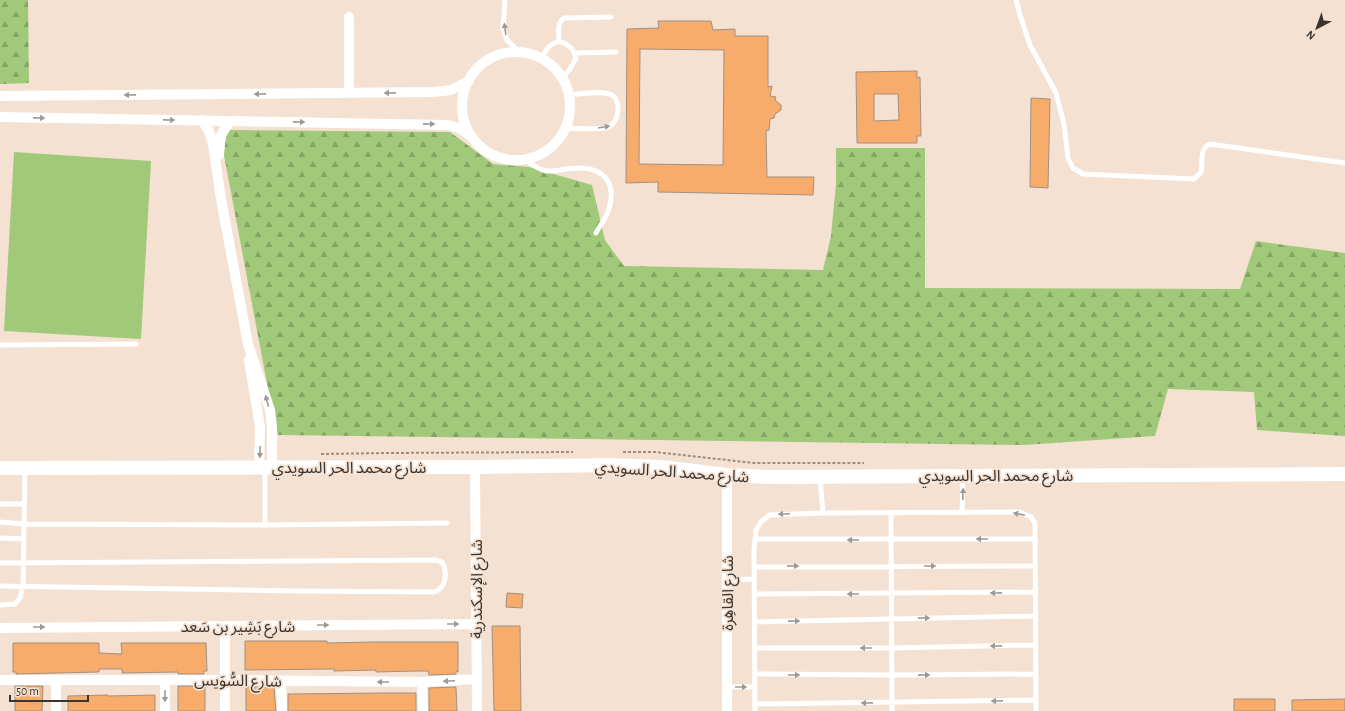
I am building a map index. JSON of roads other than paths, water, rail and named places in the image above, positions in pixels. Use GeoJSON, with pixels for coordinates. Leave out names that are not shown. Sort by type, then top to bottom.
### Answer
{"type":"FeatureCollection","features":[{"type":"Feature","properties":{"kind":"street"},"geometry":{"type":"LineString","coordinates":[[349,17],[349,93]]}},
{"type":"Feature","properties":{"kind":"street"},"geometry":{"type":"LineString","coordinates":[[0,117],[448,125],[459,128],[473,138],[485,150],[501,158],[519,160],[536,157],[551,148],[562,135],[569,118],[570,101],[565,84],[555,69],[541,59],[520,53],[507,53],[487,61],[478,68],[469,81],[464,95],[462,110],[466,125],[473,138]]}},
{"type":"Feature","properties":{"kind":"street"},"geometry":{"type":"LineString","coordinates":[[0,96],[441,92],[451,90],[469,81]]}},
{"type":"Feature","properties":{"kind":"street"},"geometry":{"type":"LineString","coordinates":[[202,120],[211,138],[217,169],[221,199],[248,344],[250,369],[265,467]]}},
{"type":"Feature","properties":{"kind":"street"},"geometry":{"type":"LineString","coordinates":[[217,169],[220,141],[224,130],[230,121]]}},
{"type":"Feature","properties":{"kind":"street"},"geometry":{"type":"LineString","coordinates":[[248,344],[268,401],[272,427],[265,467]]}},
{"type":"Feature","properties":{"kind":"street"},"geometry":{"type":"LineString","coordinates":[[260,427],[272,427]]}},
{"type":"Feature","properties":{"kind":"street","name":"شارع محمد الحر السويدي"},"geometry":{"type":"LineString","coordinates":[[0,468],[630,466],[694,470],[727,475],[770,477],[1345,474]]}},
{"type":"Feature","properties":{"kind":"street","name":"شارع الإسكندرية"},"geometry":{"type":"LineString","coordinates":[[475,467],[477,711]]}},
{"type":"Feature","properties":{"kind":"street","name":"شارع القاهِرة"},"geometry":{"type":"LineString","coordinates":[[727,475],[727,711]]}},
{"type":"Feature","properties":{"kind":"street","name":"شارع بَشِير بن سَعد"},"geometry":{"type":"LineString","coordinates":[[0,628],[476,624]]}},
{"type":"Feature","properties":{"kind":"street"},"geometry":{"type":"LineString","coordinates":[[225,626],[225,711]]}},
{"type":"Feature","properties":{"kind":"street","name":"شارع السُّوَيس"},"geometry":{"type":"LineString","coordinates":[[0,680],[422,682],[477,679]]}},
{"type":"Feature","properties":{"kind":"street"},"geometry":{"type":"LineString","coordinates":[[56,680],[56,711]]}},
{"type":"Feature","properties":{"kind":"street"},"geometry":{"type":"LineString","coordinates":[[165,680],[165,711]]}},
{"type":"Feature","properties":{"kind":"street"},"geometry":{"type":"LineString","coordinates":[[281,681],[282,711]]}},
{"type":"Feature","properties":{"kind":"street"},"geometry":{"type":"LineString","coordinates":[[422,682],[423,711]]}},
{"type":"Feature","properties":{"kind":"lane"},"geometry":{"type":"LineString","coordinates":[[505,0],[504,29],[507,40],[520,53]]}},
{"type":"Feature","properties":{"kind":"lane"},"geometry":{"type":"LineString","coordinates":[[1016,0],[1030,45],[1056,93],[1064,124],[1068,158],[1073,168],[1083,174],[1194,178],[1201,172],[1203,150],[1210,144],[1345,163]]}},
{"type":"Feature","properties":{"kind":"lane"},"geometry":{"type":"LineString","coordinates":[[559,42],[558,25],[564,18],[611,17]]}},
{"type":"Feature","properties":{"kind":"lane"},"geometry":{"type":"LineString","coordinates":[[541,59],[550,46],[559,42],[573,49],[576,58],[562,79]]}},
{"type":"Feature","properties":{"kind":"lane"},"geometry":{"type":"LineString","coordinates":[[575,54],[616,52]]}},
{"type":"Feature","properties":{"kind":"lane"},"geometry":{"type":"LineString","coordinates":[[565,128],[606,128],[614,124],[618,116],[617,101],[612,96],[604,93],[568,95]]}},
{"type":"Feature","properties":{"kind":"lane"},"geometry":{"type":"LineString","coordinates":[[524,159],[536,168],[546,171],[577,168],[593,170],[604,176],[610,184],[612,195],[609,210],[596,233]]}},
{"type":"Feature","properties":{"kind":"lane"},"geometry":{"type":"LineString","coordinates":[[0,345],[136,344]]}},
{"type":"Feature","properties":{"kind":"lane"},"geometry":{"type":"LineString","coordinates":[[265,467],[265,525]]}},
{"type":"Feature","properties":{"kind":"lane"},"geometry":{"type":"LineString","coordinates":[[0,605],[16,604],[20,598],[24,586],[24,468]]}},
{"type":"Feature","properties":{"kind":"lane"},"geometry":{"type":"LineString","coordinates":[[962,512],[964,475]]}},
{"type":"Feature","properties":{"kind":"lane"},"geometry":{"type":"LineString","coordinates":[[820,477],[823,513]]}},
{"type":"Feature","properties":{"kind":"lane"},"geometry":{"type":"LineString","coordinates":[[0,504],[24,504]]}},
{"type":"Feature","properties":{"kind":"lane"},"geometry":{"type":"LineString","coordinates":[[756,711],[755,539],[756,530],[760,522],[769,515],[823,513],[1020,512],[1031,517],[1035,523],[1036,711]]}},
{"type":"Feature","properties":{"kind":"lane"},"geometry":{"type":"LineString","coordinates":[[891,513],[892,711]]}},
{"type":"Feature","properties":{"kind":"lane"},"geometry":{"type":"LineString","coordinates":[[0,522],[24,524],[265,525],[447,523]]}},
{"type":"Feature","properties":{"kind":"lane"},"geometry":{"type":"LineString","coordinates":[[0,538],[24,539]]}},
{"type":"Feature","properties":{"kind":"lane"},"geometry":{"type":"LineString","coordinates":[[755,539],[1035,539]]}},
{"type":"Feature","properties":{"kind":"lane"},"geometry":{"type":"LineString","coordinates":[[0,563],[436,560],[442,562],[445,567],[442,588],[433,592],[0,586]]}},
{"type":"Feature","properties":{"kind":"lane"},"geometry":{"type":"LineString","coordinates":[[754,567],[1035,566]]}},
{"type":"Feature","properties":{"kind":"lane"},"geometry":{"type":"LineString","coordinates":[[727,580],[755,579]]}},
{"type":"Feature","properties":{"kind":"lane"},"geometry":{"type":"LineString","coordinates":[[755,594],[1035,592]]}},
{"type":"Feature","properties":{"kind":"lane"},"geometry":{"type":"LineString","coordinates":[[755,622],[1035,616]]}},
{"type":"Feature","properties":{"kind":"lane"},"geometry":{"type":"LineString","coordinates":[[755,648],[892,648],[1035,645]]}},
{"type":"Feature","properties":{"kind":"lane"},"geometry":{"type":"LineString","coordinates":[[755,674],[1036,674]]}},
{"type":"Feature","properties":{"kind":"lane"},"geometry":{"type":"LineString","coordinates":[[727,687],[755,687]]}},
{"type":"Feature","properties":{"kind":"lane"},"geometry":{"type":"LineString","coordinates":[[756,704],[1036,700]]}}]}
